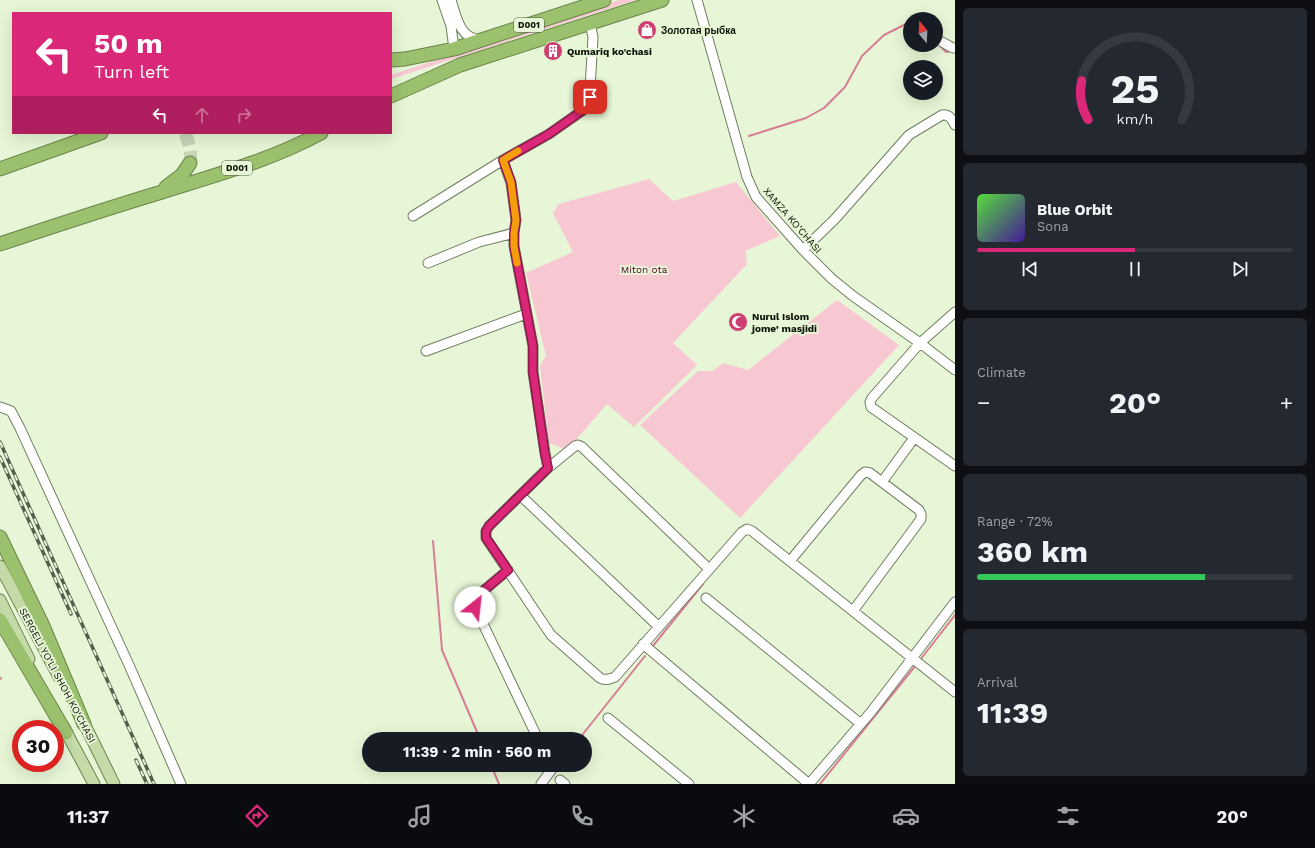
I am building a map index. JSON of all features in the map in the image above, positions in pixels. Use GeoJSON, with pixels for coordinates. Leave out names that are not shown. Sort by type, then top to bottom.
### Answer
{"type":"FeatureCollection","features":[{"type":"Feature","properties":{"kind":"highway","name":"D001"},"geometry":{"type":"LineString","coordinates":[[392,60],[405,59],[454,49],[604,0]]}},
{"type":"Feature","properties":{"kind":"highway","name":"D001"},"geometry":{"type":"LineString","coordinates":[[392,96],[460,65],[662,0]]}},
{"type":"Feature","properties":{"kind":"highway"},"geometry":{"type":"LineString","coordinates":[[0,168],[98,134]]}},
{"type":"Feature","properties":{"kind":"highway","name":"D001"},"geometry":{"type":"LineString","coordinates":[[0,244],[264,159],[301,144],[319,134]]}},
{"type":"Feature","properties":{"kind":"highway"},"geometry":{"type":"LineString","coordinates":[[151,195],[178,179],[187,170],[190,163]]}},
{"type":"Feature","properties":{"kind":"highway"},"geometry":{"type":"LineString","coordinates":[[0,250],[84,216]]}},
{"type":"Feature","properties":{"kind":"highway"},"geometry":{"type":"LineString","coordinates":[[0,538],[43,626],[84,724]]}},
{"type":"Feature","properties":{"kind":"highway"},"geometry":{"type":"LineString","coordinates":[[0,620],[66,733]]}},
{"type":"Feature","properties":{"kind":"main road","name":"SERGELI YO‘LI SHOH KO‘CHASI"},"geometry":{"type":"LineString","coordinates":[[0,566],[84,724],[114,784]]}},
{"type":"Feature","properties":{"kind":"main road","name":"SERGELI YO‘LI SHOH KO‘CHASI"},"geometry":{"type":"LineString","coordinates":[[0,600],[66,733],[94,784]]}},
{"type":"Feature","properties":{"kind":"street"},"geometry":{"type":"LineString","coordinates":[[442,0],[451,26],[454,49]]}},
{"type":"Feature","properties":{"kind":"street"},"geometry":{"type":"LineString","coordinates":[[451,0],[463,31],[474,39],[483,40]]}},
{"type":"Feature","properties":{"kind":"street","name":"XAMZA KO'CHASI"},"geometry":{"type":"LineString","coordinates":[[698,0],[747,177],[756,196],[803,250],[832,278],[853,296],[920,343],[955,370]]}},
{"type":"Feature","properties":{"kind":"street"},"geometry":{"type":"LineString","coordinates":[[413,216],[503,160],[549,134],[589,106],[593,37],[590,23]]}},
{"type":"Feature","properties":{"kind":"street"},"geometry":{"type":"LineString","coordinates":[[943,43],[955,48]]}},
{"type":"Feature","properties":{"kind":"street"},"geometry":{"type":"LineString","coordinates":[[803,250],[835,219],[909,135],[942,114],[946,114],[950,117],[955,125]]}},
{"type":"Feature","properties":{"kind":"street"},"geometry":{"type":"LineString","coordinates":[[503,160],[511,182],[516,220],[514,246],[533,346],[533,372],[548,468]]}},
{"type":"Feature","properties":{"kind":"street"},"geometry":{"type":"LineString","coordinates":[[428,263],[479,242],[514,233]]}},
{"type":"Feature","properties":{"kind":"street"},"geometry":{"type":"LineString","coordinates":[[955,312],[920,343],[870,402],[871,407],[955,466]]}},
{"type":"Feature","properties":{"kind":"street"},"geometry":{"type":"LineString","coordinates":[[426,351],[526,314]]}},
{"type":"Feature","properties":{"kind":"street"},"geometry":{"type":"LineString","coordinates":[[0,407],[10,411],[20,428],[123,652],[181,784]]}},
{"type":"Feature","properties":{"kind":"street"},"geometry":{"type":"LineString","coordinates":[[882,482],[914,438]]}},
{"type":"Feature","properties":{"kind":"street"},"geometry":{"type":"LineString","coordinates":[[709,569],[582,447],[578,445],[548,468],[489,526],[486,531],[486,538],[551,634],[604,680],[609,680],[614,677],[742,532],[747,529],[752,531],[955,692]]}},
{"type":"Feature","properties":{"kind":"street"},"geometry":{"type":"LineString","coordinates":[[790,562],[865,472],[870,473],[919,510],[921,519],[853,612]]}},
{"type":"Feature","properties":{"kind":"street"},"geometry":{"type":"LineString","coordinates":[[520,496],[658,627]]}},
{"type":"Feature","properties":{"kind":"street"},"geometry":{"type":"LineString","coordinates":[[508,570],[476,597],[474,602],[475,607],[535,732]]}},
{"type":"Feature","properties":{"kind":"street"},"geometry":{"type":"LineString","coordinates":[[706,598],[861,724]]}},
{"type":"Feature","properties":{"kind":"street"},"geometry":{"type":"LineString","coordinates":[[643,644],[809,784],[861,724],[955,602]]}},
{"type":"Feature","properties":{"kind":"street"},"geometry":{"type":"LineString","coordinates":[[608,718],[689,784]]}},
{"type":"Feature","properties":{"kind":"street"},"geometry":{"type":"LineString","coordinates":[[541,784],[550,772]]}},
{"type":"Feature","properties":{"kind":"green space"},"geometry":{"type":"Polygon","coordinates":[[[619,0],[635,0],[392,79],[392,75],[619,0]]]}},
{"type":"Feature","properties":{"kind":"green space","name":"Miton ota"},"geometry":{"type":"Polygon","coordinates":[[[649,179],[673,201],[736,182],[780,236],[745,251],[747,264],[673,343],[697,365],[634,427],[607,404],[567,450],[549,443],[540,366],[546,356],[526,273],[573,252],[553,213],[559,204],[649,179]]]}},
{"type":"Feature","properties":{"kind":"green space"},"geometry":{"type":"Polygon","coordinates":[[[837,300],[899,345],[740,518],[640,425],[698,371],[713,371],[723,363],[748,370],[837,300]]]}},
{"type":"Feature","properties":{"kind":"waterway"},"geometry":{"type":"LineString","coordinates":[[749,136],[806,118],[824,108],[845,87],[862,56],[884,35],[903,26]]}},
{"type":"Feature","properties":{"kind":"waterway"},"geometry":{"type":"LineString","coordinates":[[943,49],[946,52],[952,51]]}},
{"type":"Feature","properties":{"kind":"waterway"},"geometry":{"type":"LineString","coordinates":[[433,541],[442,650],[477,732]]}},
{"type":"Feature","properties":{"kind":"waterway"},"geometry":{"type":"LineString","coordinates":[[652,647],[703,584]]}},
{"type":"Feature","properties":{"kind":"waterway"},"geometry":{"type":"LineString","coordinates":[[920,660],[955,615]]}},
{"type":"Feature","properties":{"kind":"waterway"},"geometry":{"type":"LineString","coordinates":[[585,732],[645,656]]}},
{"type":"Feature","properties":{"kind":"waterway"},"geometry":{"type":"LineString","coordinates":[[820,784],[916,665]]}},
{"type":"Feature","properties":{"kind":"waterway"},"geometry":{"type":"LineString","coordinates":[[494,772],[499,784]]}},
{"type":"Feature","properties":{"kind":"tunnel"},"geometry":{"type":"LineString","coordinates":[[185,134],[190,148],[190,163]]}},
{"type":"Feature","properties":{"kind":"railway"},"geometry":{"type":"LineString","coordinates":[[0,442],[154,784]]}},
{"type":"Feature","properties":{"kind":"railway"},"geometry":{"type":"LineString","coordinates":[[0,457],[71,614]]}},
{"type":"Feature","properties":{"kind":"railway"},"geometry":{"type":"LineString","coordinates":[[136,760],[147,784]]}},
{"type":"Feature","properties":{"kind":"slow traffic"},"geometry":{"type":"LineString","coordinates":[[517,263],[514,246],[516,220],[511,182],[503,160],[518,151]]}},
{"type":"Feature","properties":{"kind":"place","name":"Золотая рыбка"},"geometry":{"type":"Point","coordinates":[647,30]}},
{"type":"Feature","properties":{"kind":"place","name":"Qumariq ko'chasi"},"geometry":{"type":"Point","coordinates":[553,51]}},
{"type":"Feature","properties":{"kind":"place","name":"Nurul Islom jome’ masjidi"},"geometry":{"type":"Point","coordinates":[738,322]}},
{"type":"Feature","properties":{"kind":"route"},"geometry":{"type":"LineString","coordinates":[[475,607],[474,602],[476,597],[508,570],[486,538],[486,531],[489,526],[548,468],[533,372],[533,346],[514,246],[516,220],[511,182],[503,160],[549,134],[589,106],[590,97]]}}]}
